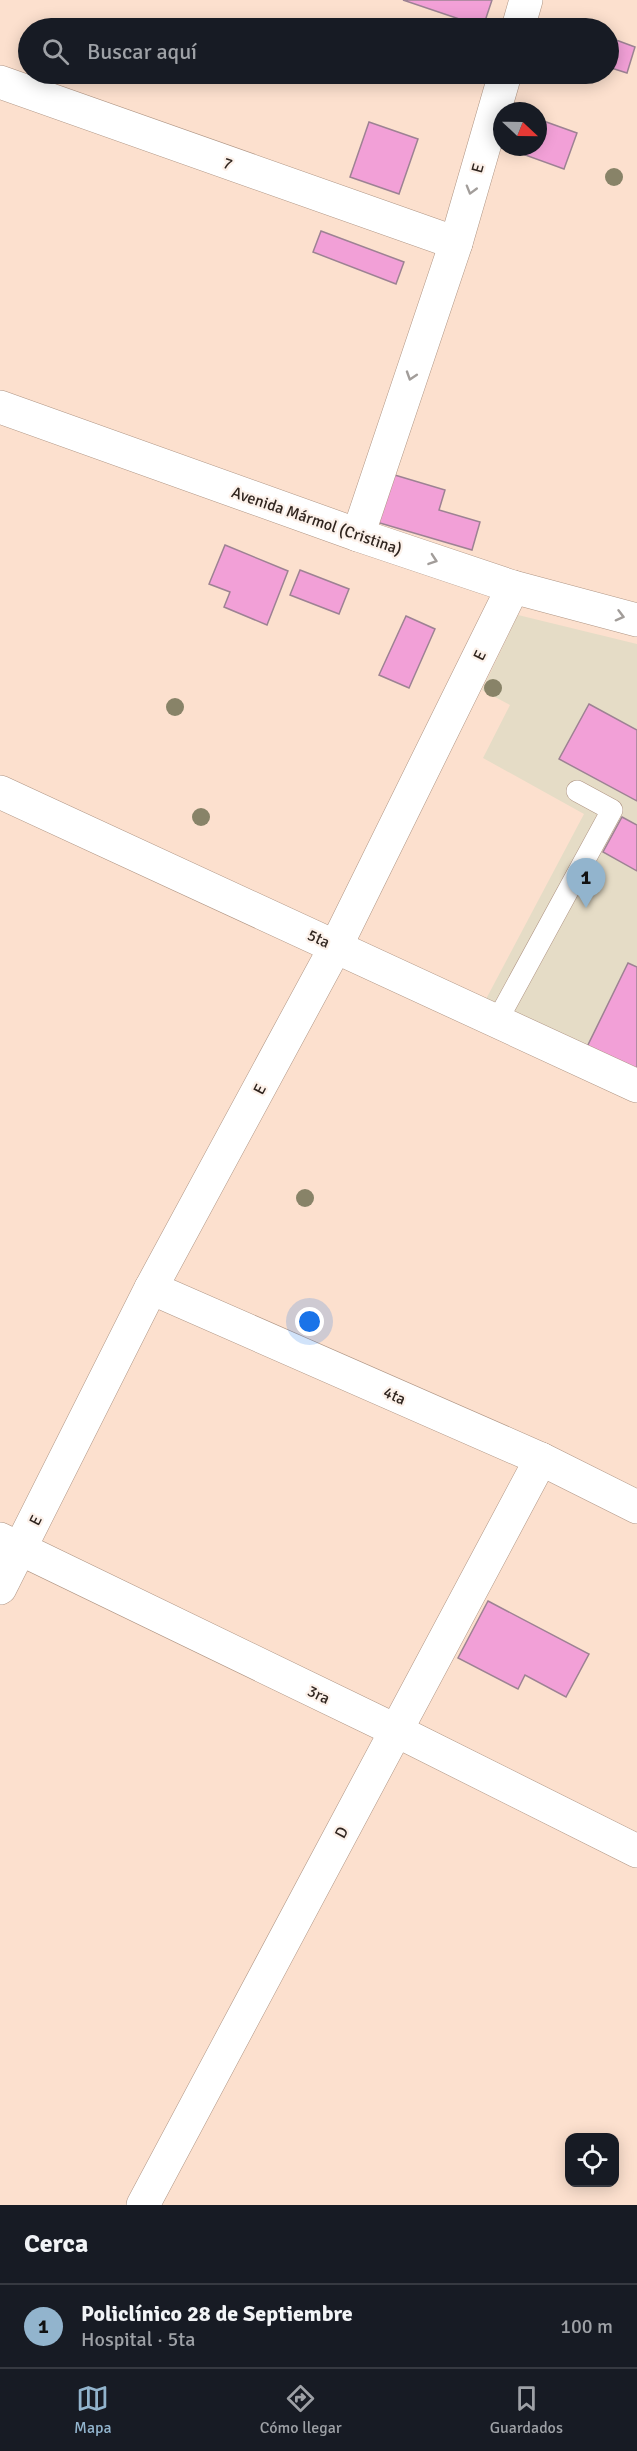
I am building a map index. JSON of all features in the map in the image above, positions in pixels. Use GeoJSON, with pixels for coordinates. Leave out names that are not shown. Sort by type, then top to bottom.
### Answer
{"type":"FeatureCollection","features":[{"type":"Feature","properties":{"kind":"street"},"geometry":{"type":"LineString","coordinates":[[521,18],[526,0]]}},
{"type":"Feature","properties":{"kind":"street","name":"7"},"geometry":{"type":"LineString","coordinates":[[0,82],[456,243]]}},
{"type":"Feature","properties":{"kind":"street","name":"E"},"geometry":{"type":"LineString","coordinates":[[358,535],[456,243],[502,84]]}},
{"type":"Feature","properties":{"kind":"street","name":"Avenida Mármol (Cristina)"},"geometry":{"type":"LineString","coordinates":[[0,407],[358,535],[513,587],[637,620]]}},
{"type":"Feature","properties":{"kind":"street","name":"E"},"geometry":{"type":"LineString","coordinates":[[0,1588],[10,1544],[336,946],[513,587]]}},
{"type":"Feature","properties":{"kind":"street","name":"5ta"},"geometry":{"type":"LineString","coordinates":[[0,792],[637,1086]]}},
{"type":"Feature","properties":{"kind":"street","name":"4ta"},"geometry":{"type":"LineString","coordinates":[[151,1288],[542,1459],[637,1507]]}},
{"type":"Feature","properties":{"kind":"street","name":"D"},"geometry":{"type":"LineString","coordinates":[[143,2205],[395,1730],[542,1459]]}},
{"type":"Feature","properties":{"kind":"street","name":"3ra"},"geometry":{"type":"LineString","coordinates":[[10,1544],[395,1730],[637,1851]]}},
{"type":"Feature","properties":{"kind":"lane"},"geometry":{"type":"LineString","coordinates":[[497,1021],[612,810],[577,791]]}},
{"type":"Feature","properties":{"kind":"shaded area"},"geometry":{"type":"Polygon","coordinates":[[[518,615],[637,644],[637,1076],[485,1001],[584,814],[483,758],[510,705],[482,690],[518,615]]]}},
{"type":"Feature","properties":{"kind":"building"},"geometry":{"type":"Polygon","coordinates":[[[403,0],[492,0],[486,18],[456,18],[403,0]]]}},
{"type":"Feature","properties":{"kind":"building"},"geometry":{"type":"Polygon","coordinates":[[[619,41],[635,47],[627,73],[619,70],[619,41]]]}},
{"type":"Feature","properties":{"kind":"building"},"geometry":{"type":"Polygon","coordinates":[[[369,122],[418,139],[399,194],[350,177],[369,122]]]}},
{"type":"Feature","properties":{"kind":"building"},"geometry":{"type":"Polygon","coordinates":[[[547,122],[577,133],[564,169],[528,156],[547,156],[547,122]]]}},
{"type":"Feature","properties":{"kind":"building"},"geometry":{"type":"Polygon","coordinates":[[[321,231],[404,262],[396,284],[313,252],[321,231]]]}},
{"type":"Feature","properties":{"kind":"building"},"geometry":{"type":"Polygon","coordinates":[[[388,473],[445,490],[439,510],[480,522],[472,550],[373,521],[388,473]]]}},
{"type":"Feature","properties":{"kind":"building"},"geometry":{"type":"Polygon","coordinates":[[[225,545],[288,571],[267,625],[224,607],[230,592],[209,584],[225,545]]]}},
{"type":"Feature","properties":{"kind":"building"},"geometry":{"type":"Polygon","coordinates":[[[300,570],[349,589],[339,614],[290,595],[300,570]]]}},
{"type":"Feature","properties":{"kind":"building"},"geometry":{"type":"Polygon","coordinates":[[[406,616],[435,629],[409,688],[379,675],[406,616]]]}},
{"type":"Feature","properties":{"kind":"building"},"geometry":{"type":"Polygon","coordinates":[[[589,704],[637,730],[637,801],[559,759],[589,704]]]}},
{"type":"Feature","properties":{"kind":"building"},"geometry":{"type":"Polygon","coordinates":[[[622,817],[637,825],[637,871],[603,852],[622,817]]]}},
{"type":"Feature","properties":{"kind":"building"},"geometry":{"type":"Polygon","coordinates":[[[628,963],[637,967],[637,1076],[585,1051],[628,963]]]}},
{"type":"Feature","properties":{"kind":"building"},"geometry":{"type":"Polygon","coordinates":[[[488,1601],[589,1654],[566,1697],[525,1675],[518,1689],[458,1658],[488,1601]]]}},
{"type":"Feature","properties":{"kind":"place","name":"Policlínico 28 de Septiembre"},"geometry":{"type":"Point","coordinates":[586,908]}}]}
